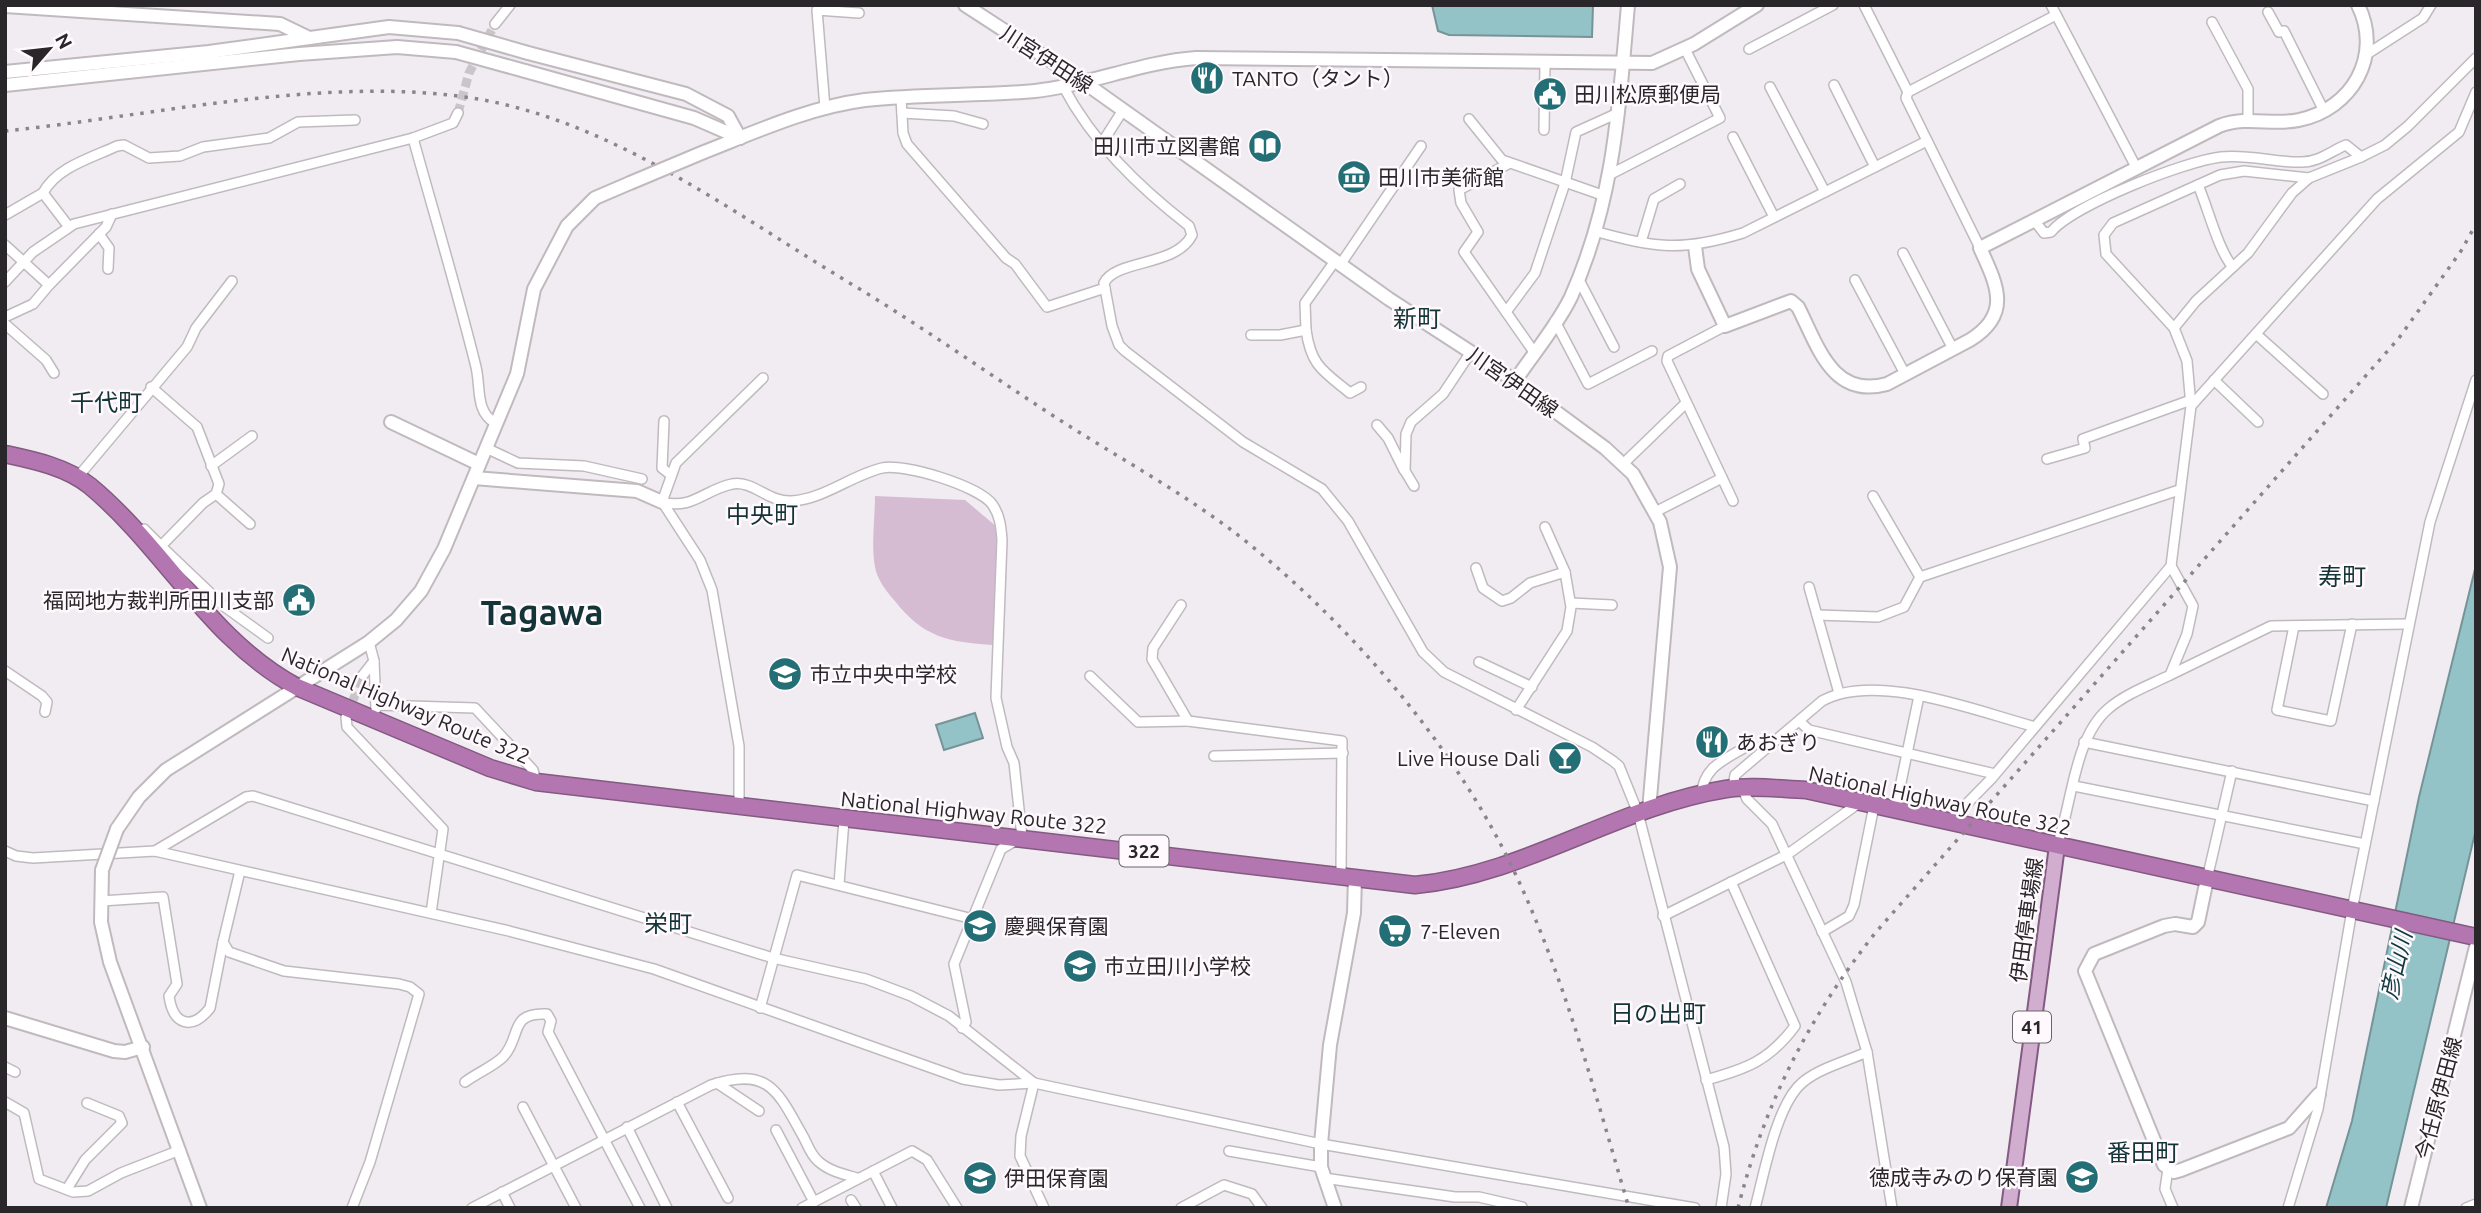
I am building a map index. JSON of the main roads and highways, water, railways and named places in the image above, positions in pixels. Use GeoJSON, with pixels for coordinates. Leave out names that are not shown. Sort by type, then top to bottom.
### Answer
{"type":"FeatureCollection","features":[{"type":"Feature","properties":{"kind":"highway","name":"National Highway Route 322"},"geometry":{"type":"LineString","coordinates":[[5,454],[33,459],[89,485],[217,626],[267,670],[297,687],[375,711],[491,768],[536,782],[1415,885],[1451,882],[1482,874],[1644,812],[1701,796],[1738,788],[1806,790],[2469,935]]}},
{"type":"Feature","properties":{"kind":"main road","name":"伊田停車場線"},"geometry":{"type":"LineString","coordinates":[[2009,1208],[2057,846]]}},
{"type":"Feature","properties":{"kind":"water"},"geometry":{"type":"Polygon","coordinates":[[[1432,5],[1593,5],[1592,37],[1449,35],[1438,31],[1432,5]]]}},
{"type":"Feature","properties":{"kind":"water","name":"彦山川"},"geometry":{"type":"Polygon","coordinates":[[[2476,565],[2476,829],[2386,1208],[2326,1208],[2352,1121],[2419,797],[2476,565]]]}},
{"type":"Feature","properties":{"kind":"water"},"geometry":{"type":"Polygon","coordinates":[[[975,713],[983,738],[944,750],[936,725],[975,713]]]}},
{"type":"Feature","properties":{"kind":"tunnel"},"geometry":{"type":"LineString","coordinates":[[458,113],[469,73],[495,24]]}},
{"type":"Feature","properties":{"kind":"tunnel"},"geometry":{"type":"LineString","coordinates":[[348,713],[363,675]]}},
{"type":"Feature","properties":{"kind":"railway"},"geometry":{"type":"LineString","coordinates":[[5,131],[242,100],[363,91],[478,99],[529,111],[578,128],[626,150],[719,202],[1190,501],[1276,566],[1356,643],[1428,730],[1460,776],[1514,871],[1549,953],[1578,1037],[1629,1208]]}},
{"type":"Feature","properties":{"kind":"railway"},"geometry":{"type":"LineString","coordinates":[[1738,1208],[1762,1132],[1792,1062],[1852,964],[1876,932],[2399,338],[2461,251],[2476,224]]}},
{"type":"Feature","properties":{"kind":"place","name":"TANTO（タント）"},"geometry":{"type":"Point","coordinates":[1207,78]}},
{"type":"Feature","properties":{"kind":"place","name":"田川松原郵便局"},"geometry":{"type":"Point","coordinates":[1550,94]}},
{"type":"Feature","properties":{"kind":"place","name":"田川市立図書館"},"geometry":{"type":"Point","coordinates":[1265,146]}},
{"type":"Feature","properties":{"kind":"place","name":"田川市美術館"},"geometry":{"type":"Point","coordinates":[1354,177]}},
{"type":"Feature","properties":{"kind":"place","name":"福岡地方裁判所田川支部"},"geometry":{"type":"Point","coordinates":[299,600]}},
{"type":"Feature","properties":{"kind":"place","name":"市立中央中学校"},"geometry":{"type":"Point","coordinates":[785,674]}},
{"type":"Feature","properties":{"kind":"place","name":"あおぎり"},"geometry":{"type":"Point","coordinates":[1712,742]}},
{"type":"Feature","properties":{"kind":"place","name":"Live House Dali"},"geometry":{"type":"Point","coordinates":[1565,758]}},
{"type":"Feature","properties":{"kind":"place","name":"慶興保育園"},"geometry":{"type":"Point","coordinates":[980,926]}},
{"type":"Feature","properties":{"kind":"place","name":"7-Eleven"},"geometry":{"type":"Point","coordinates":[1395,931]}},
{"type":"Feature","properties":{"kind":"place","name":"市立田川小学校"},"geometry":{"type":"Point","coordinates":[1080,966]}},
{"type":"Feature","properties":{"kind":"place","name":"徳成寺みのり保育園"},"geometry":{"type":"Point","coordinates":[2082,1177]}},
{"type":"Feature","properties":{"kind":"place","name":"伊田保育園"},"geometry":{"type":"Point","coordinates":[980,1178]}},
{"type":"Feature","properties":{"kind":"district","name":"新町"},"geometry":{"type":"Point","coordinates":[1417,318]}},
{"type":"Feature","properties":{"kind":"district","name":"千代町"},"geometry":{"type":"Point","coordinates":[106,402]}},
{"type":"Feature","properties":{"kind":"district","name":"中央町"},"geometry":{"type":"Point","coordinates":[762,514]}},
{"type":"Feature","properties":{"kind":"district","name":"寿町"},"geometry":{"type":"Point","coordinates":[2342,576]}},
{"type":"Feature","properties":{"kind":"district","name":"Tagawa"},"geometry":{"type":"Point","coordinates":[542,612]}},
{"type":"Feature","properties":{"kind":"district","name":"栄町"},"geometry":{"type":"Point","coordinates":[668,923]}},
{"type":"Feature","properties":{"kind":"district","name":"日の出町"},"geometry":{"type":"Point","coordinates":[1658,1013]}},
{"type":"Feature","properties":{"kind":"district","name":"番田町"},"geometry":{"type":"Point","coordinates":[2143,1152]}}]}
